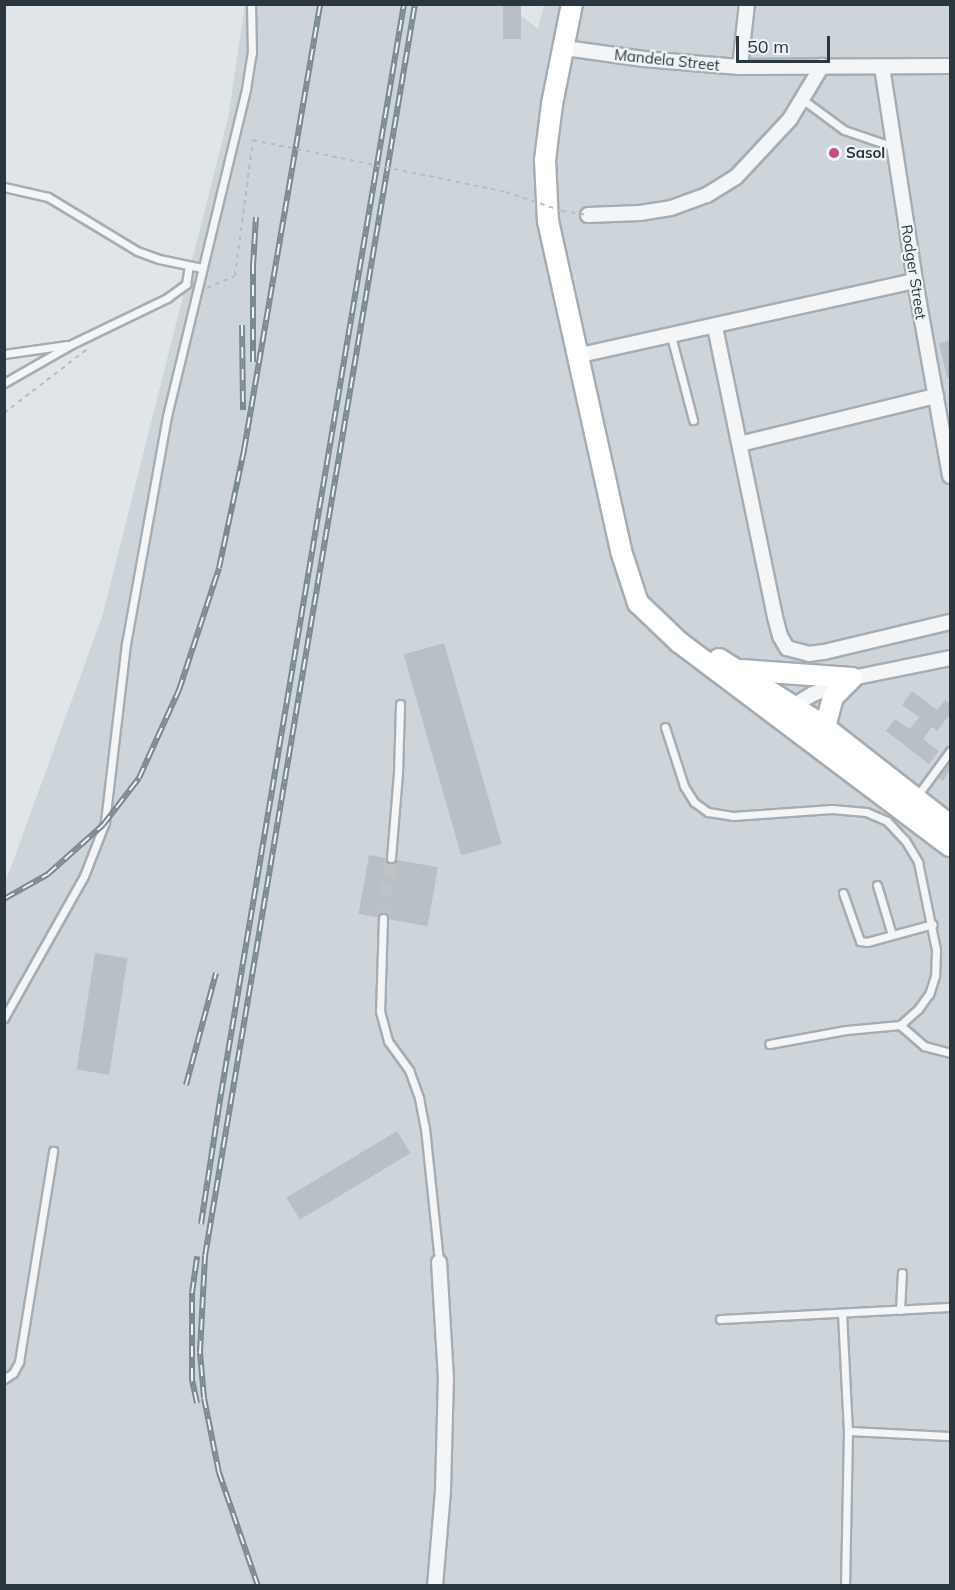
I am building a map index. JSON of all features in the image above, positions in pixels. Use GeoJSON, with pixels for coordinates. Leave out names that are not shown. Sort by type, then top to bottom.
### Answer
{"type":"FeatureCollection","features":[{"type":"Feature","properties":{"kind":"main road"},"geometry":{"type":"LineString","coordinates":[[572,4],[552,104],[545,160],[548,221],[576,356],[631,586],[638,603],[672,635],[786,711],[825,727],[951,825]]}},
{"type":"Feature","properties":{"kind":"main road"},"geometry":{"type":"LineString","coordinates":[[672,635],[682,638],[737,670],[951,846]]}},
{"type":"Feature","properties":{"kind":"main road"},"geometry":{"type":"LineString","coordinates":[[737,670],[852,678]]}},
{"type":"Feature","properties":{"kind":"main road"},"geometry":{"type":"LineString","coordinates":[[825,727],[834,697],[852,678]]}},
{"type":"Feature","properties":{"kind":"street"},"geometry":{"type":"LineString","coordinates":[[740,67],[747,4]]}},
{"type":"Feature","properties":{"kind":"street","name":"Mandela Street"},"geometry":{"type":"LineString","coordinates":[[565,48],[644,59],[740,67],[951,66]]}},
{"type":"Feature","properties":{"kind":"street"},"geometry":{"type":"LineString","coordinates":[[588,215],[640,213],[671,208],[707,195],[736,177],[769,144],[802,99],[822,66]]}},
{"type":"Feature","properties":{"kind":"street","name":"Rodger Street"},"geometry":{"type":"LineString","coordinates":[[882,67],[915,281],[951,476]]}},
{"type":"Feature","properties":{"kind":"street"},"geometry":{"type":"LineString","coordinates":[[576,356],[915,281]]}},
{"type":"Feature","properties":{"kind":"street"},"geometry":{"type":"LineString","coordinates":[[715,327],[775,617],[780,636],[788,648],[809,654],[824,652],[951,622]]}},
{"type":"Feature","properties":{"kind":"street"},"geometry":{"type":"LineString","coordinates":[[740,444],[936,396]]}},
{"type":"Feature","properties":{"kind":"street"},"geometry":{"type":"LineString","coordinates":[[786,711],[852,678],[951,658]]}},
{"type":"Feature","properties":{"kind":"street"},"geometry":{"type":"LineString","coordinates":[[435,1586],[443,1490],[446,1379],[439,1262]]}},
{"type":"Feature","properties":{"kind":"lane"},"geometry":{"type":"LineString","coordinates":[[4,1018],[84,876],[105,822],[126,644],[167,416],[246,89],[252,53],[251,4]]}},
{"type":"Feature","properties":{"kind":"lane"},"geometry":{"type":"LineString","coordinates":[[802,99],[844,130],[894,147]]}},
{"type":"Feature","properties":{"kind":"lane"},"geometry":{"type":"LineString","coordinates":[[4,187],[48,197],[137,250],[168,263],[202,268]]}},
{"type":"Feature","properties":{"kind":"lane"},"geometry":{"type":"LineString","coordinates":[[4,382],[72,344],[167,298],[186,284],[189,266]]}},
{"type":"Feature","properties":{"kind":"lane"},"geometry":{"type":"LineString","coordinates":[[671,336],[693,420]]}},
{"type":"Feature","properties":{"kind":"lane"},"geometry":{"type":"LineString","coordinates":[[4,354],[72,344]]}},
{"type":"Feature","properties":{"kind":"lane"},"geometry":{"type":"LineString","coordinates":[[390,858],[400,704]]}},
{"type":"Feature","properties":{"kind":"lane"},"geometry":{"type":"LineString","coordinates":[[664,727],[684,786],[694,802],[708,812],[733,816],[832,809],[866,812],[887,821],[906,840],[918,862],[933,924],[936,950],[935,976],[929,994],[918,1009],[900,1025],[769,1044]]}},
{"type":"Feature","properties":{"kind":"lane"},"geometry":{"type":"LineString","coordinates":[[915,798],[951,751]]}},
{"type":"Feature","properties":{"kind":"lane"},"geometry":{"type":"LineString","coordinates":[[877,885],[892,935]]}},
{"type":"Feature","properties":{"kind":"lane"},"geometry":{"type":"LineString","coordinates":[[843,892],[860,941],[933,924]]}},
{"type":"Feature","properties":{"kind":"lane"},"geometry":{"type":"LineString","coordinates":[[383,918],[380,1011],[388,1041],[409,1070],[419,1098],[425,1128],[439,1262]]}},
{"type":"Feature","properties":{"kind":"lane"},"geometry":{"type":"LineString","coordinates":[[900,1025],[924,1046],[951,1053]]}},
{"type":"Feature","properties":{"kind":"lane"},"geometry":{"type":"LineString","coordinates":[[4,1380],[13,1373],[20,1362],[52,1151]]}},
{"type":"Feature","properties":{"kind":"lane"},"geometry":{"type":"LineString","coordinates":[[900,1310],[902,1273]]}},
{"type":"Feature","properties":{"kind":"lane"},"geometry":{"type":"LineString","coordinates":[[720,1320],[951,1307]]}},
{"type":"Feature","properties":{"kind":"lane"},"geometry":{"type":"LineString","coordinates":[[842,1313],[848,1431],[845,1586]]}},
{"type":"Feature","properties":{"kind":"lane"},"geometry":{"type":"LineString","coordinates":[[848,1431],[951,1436]]}},
{"type":"Feature","properties":{"kind":"path"},"geometry":{"type":"LineString","coordinates":[[207,288],[235,276],[253,140],[506,192],[562,211],[588,215]]}},
{"type":"Feature","properties":{"kind":"path"},"geometry":{"type":"LineString","coordinates":[[4,413],[90,347]]}},
{"type":"Feature","properties":{"kind":"shaded area"},"geometry":{"type":"Polygon","coordinates":[[[245,5],[508,5],[538,29],[544,5],[950,5],[950,1585],[5,1585],[4,886],[102,617],[228,118],[245,5]]]}},
{"type":"Feature","properties":{"kind":"building"},"geometry":{"type":"Polygon","coordinates":[[[503,4],[521,4],[521,39],[503,39],[503,4]]]}},
{"type":"Feature","properties":{"kind":"building"},"geometry":{"type":"Polygon","coordinates":[[[950,340],[950,379],[947,377],[939,343],[950,340]]]}},
{"type":"Feature","properties":{"kind":"building"},"geometry":{"type":"Polygon","coordinates":[[[444,643],[502,844],[461,855],[404,655],[444,643]]]}},
{"type":"Feature","properties":{"kind":"building"},"geometry":{"type":"Polygon","coordinates":[[[912,691],[937,710],[945,700],[950,703],[950,714],[937,731],[932,727],[923,739],[939,751],[929,764],[886,731],[895,719],[910,729],[919,717],[902,705],[912,691]]]}},
{"type":"Feature","properties":{"kind":"building"},"geometry":{"type":"Polygon","coordinates":[[[950,757],[950,769],[943,781],[937,777],[950,757]]]}},
{"type":"Feature","properties":{"kind":"building"},"geometry":{"type":"Polygon","coordinates":[[[369,855],[438,867],[428,926],[359,914],[369,855]]]}},
{"type":"Feature","properties":{"kind":"building"},"geometry":{"type":"Polygon","coordinates":[[[95,953],[128,958],[109,1075],[77,1070],[95,953]]]}},
{"type":"Feature","properties":{"kind":"building"},"geometry":{"type":"Polygon","coordinates":[[[397,1131],[410,1153],[300,1220],[286,1197],[397,1131]]]}},
{"type":"Feature","properties":{"kind":"tunnel"},"geometry":{"type":"LineString","coordinates":[[383,918],[391,858]]}},
{"type":"Feature","properties":{"kind":"railway"},"geometry":{"type":"LineString","coordinates":[[4,899],[48,874],[103,825],[139,778],[179,690],[219,568],[244,450],[320,4]]}},
{"type":"Feature","properties":{"kind":"railway"},"geometry":{"type":"LineString","coordinates":[[201,1224],[404,4]]}},
{"type":"Feature","properties":{"kind":"railway"},"geometry":{"type":"LineString","coordinates":[[258,1586],[219,1473],[204,1398],[200,1352],[205,1256],[415,4]]}},
{"type":"Feature","properties":{"kind":"railway"},"geometry":{"type":"LineString","coordinates":[[253,362],[253,266],[256,217]]}},
{"type":"Feature","properties":{"kind":"railway"},"geometry":{"type":"LineString","coordinates":[[242,325],[243,410]]}},
{"type":"Feature","properties":{"kind":"railway"},"geometry":{"type":"LineString","coordinates":[[186,1085],[216,973]]}},
{"type":"Feature","properties":{"kind":"railway"},"geometry":{"type":"LineString","coordinates":[[197,1256],[192,1293],[192,1379],[197,1403]]}},
{"type":"Feature","properties":{"kind":"place","name":"Sasol"},"geometry":{"type":"Point","coordinates":[834,153]}}]}
